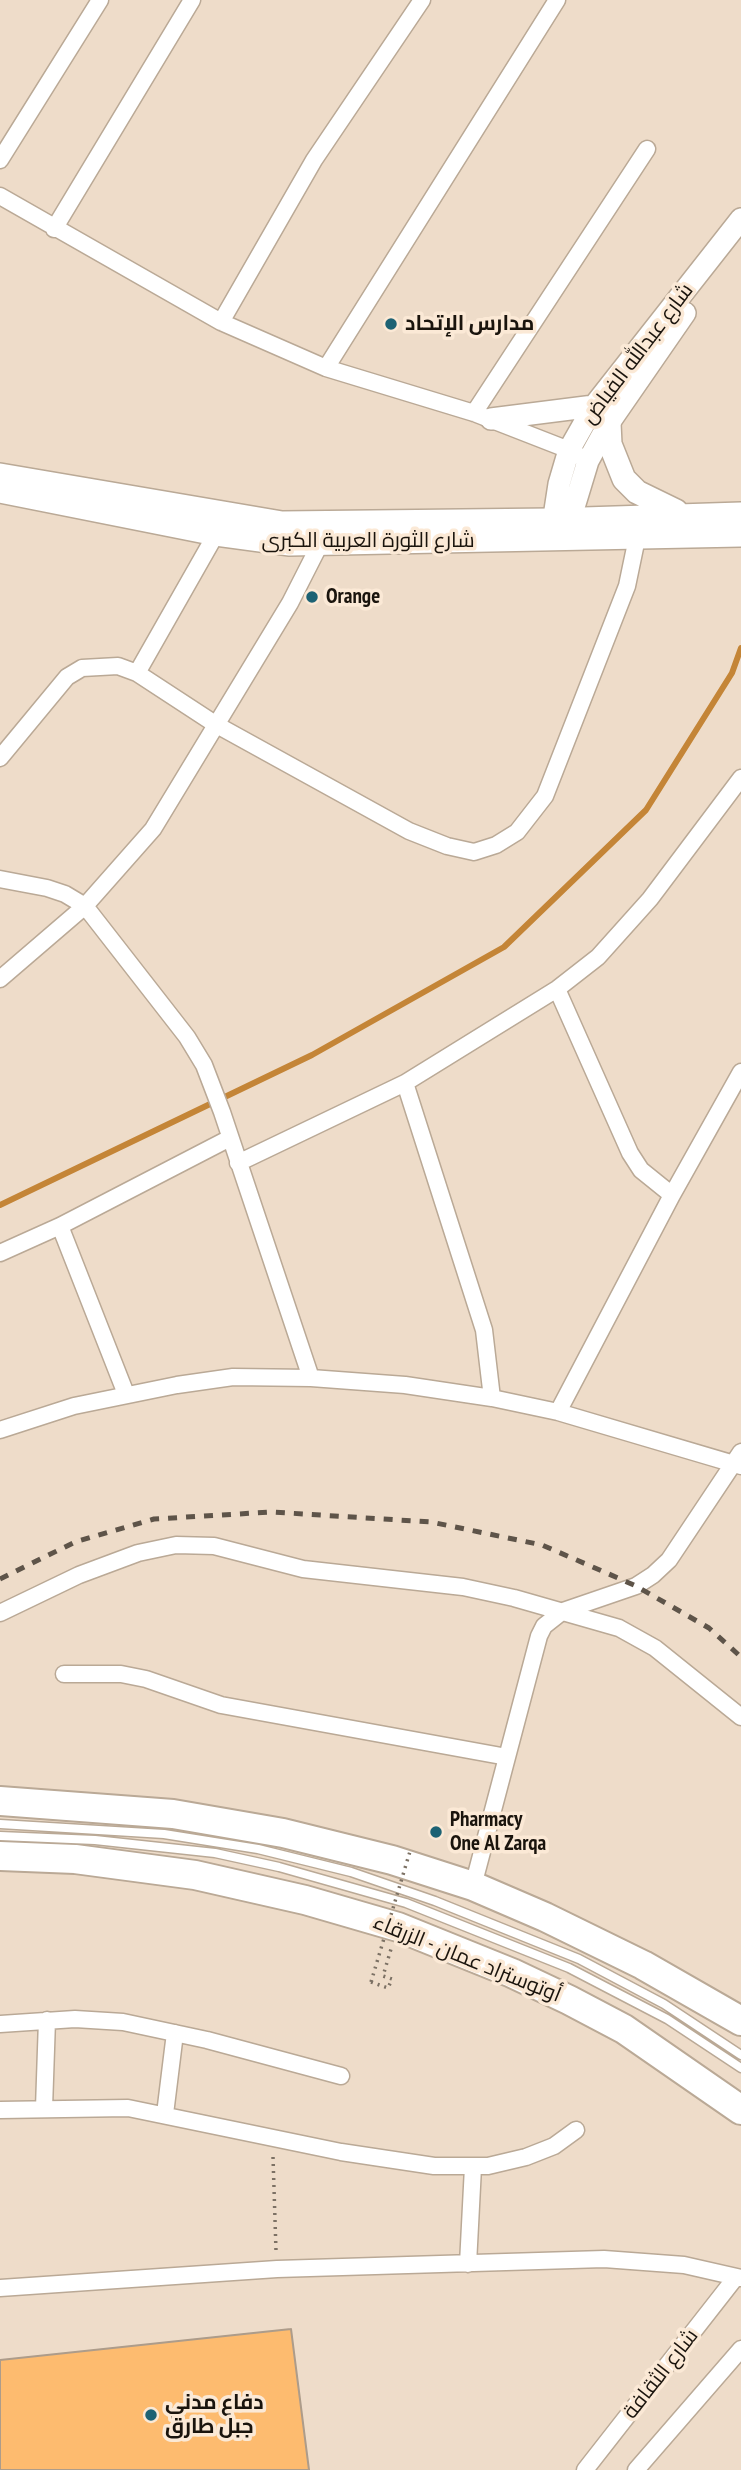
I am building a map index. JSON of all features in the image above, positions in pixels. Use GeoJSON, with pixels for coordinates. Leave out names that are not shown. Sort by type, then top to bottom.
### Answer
{"type":"FeatureCollection","features":[{"type":"Feature","properties":{"kind":"highway"},"geometry":{"type":"LineString","coordinates":[[0,1801],[117,1807],[228,1822],[338,1845],[473,1886],[643,1965],[741,2021]]}},
{"type":"Feature","properties":{"kind":"highway","name":"أوتوستراد عمان - الزرقاء"},"geometry":{"type":"LineString","coordinates":[[0,1856],[75,1859],[195,1875],[305,1900],[398,1927],[512,1973],[624,2029],[741,2110]]}},
{"type":"Feature","properties":{"kind":"main road"},"geometry":{"type":"LineString","coordinates":[[602,415],[624,479],[637,492],[685,515]]}},
{"type":"Feature","properties":{"kind":"main road","name":"شارع الثورة العربية الكبرى"},"geometry":{"type":"LineString","coordinates":[[0,475],[282,523],[562,529],[637,538],[741,535]]}},
{"type":"Feature","properties":{"kind":"main road","name":"شارع الثورة العربية الكبرى"},"geometry":{"type":"LineString","coordinates":[[0,491],[216,534],[269,542],[320,544],[562,529],[685,515],[741,514]]}},
{"type":"Feature","properties":{"kind":"street"},"geometry":{"type":"LineString","coordinates":[[0,160],[100,0]]}},
{"type":"Feature","properties":{"kind":"street"},"geometry":{"type":"LineString","coordinates":[[54,229],[192,0]]}},
{"type":"Feature","properties":{"kind":"street"},"geometry":{"type":"LineString","coordinates":[[221,322],[314,160],[422,0]]}},
{"type":"Feature","properties":{"kind":"street"},"geometry":{"type":"LineString","coordinates":[[327,368],[557,0]]}},
{"type":"Feature","properties":{"kind":"street"},"geometry":{"type":"LineString","coordinates":[[483,416],[647,149]]}},
{"type":"Feature","properties":{"kind":"street"},"geometry":{"type":"LineString","coordinates":[[0,197],[221,322],[327,368],[483,416],[569,450],[588,461]]}},
{"type":"Feature","properties":{"kind":"street","name":"شارع عبدالله الفياض"},"geometry":{"type":"LineString","coordinates":[[562,529],[602,415],[741,219]]}},
{"type":"Feature","properties":{"kind":"street","name":"شارع عبدالله الفياض"},"geometry":{"type":"LineString","coordinates":[[562,529],[569,450],[602,415],[741,241]]}},
{"type":"Feature","properties":{"kind":"street"},"geometry":{"type":"LineString","coordinates":[[483,416],[602,415]]}},
{"type":"Feature","properties":{"kind":"street"},"geometry":{"type":"LineString","coordinates":[[138,673],[216,534]]}},
{"type":"Feature","properties":{"kind":"street"},"geometry":{"type":"LineString","coordinates":[[0,758],[66,677],[82,668],[118,666],[138,673],[215,724],[409,831],[447,846],[474,852],[496,845],[517,832],[545,796],[627,586],[637,538]]}},
{"type":"Feature","properties":{"kind":"street"},"geometry":{"type":"LineString","coordinates":[[0,979],[85,906],[153,829],[290,603],[320,544]]}},
{"type":"Feature","properties":{"kind":"street"},"geometry":{"type":"LineString","coordinates":[[239,1163],[405,1083],[557,989],[598,957],[650,899],[741,778]]}},
{"type":"Feature","properties":{"kind":"street"},"geometry":{"type":"LineString","coordinates":[[0,879],[47,888],[65,894],[85,906],[187,1037],[204,1065],[222,1112],[311,1378]]}},
{"type":"Feature","properties":{"kind":"street"},"geometry":{"type":"LineString","coordinates":[[557,989],[630,1153],[640,1170],[672,1195]]}},
{"type":"Feature","properties":{"kind":"street"},"geometry":{"type":"LineString","coordinates":[[558,1412],[672,1195],[741,1072]]}},
{"type":"Feature","properties":{"kind":"street"},"geometry":{"type":"LineString","coordinates":[[405,1083],[484,1330],[492,1398]]}},
{"type":"Feature","properties":{"kind":"street"},"geometry":{"type":"LineString","coordinates":[[0,1253],[60,1226],[230,1138]]}},
{"type":"Feature","properties":{"kind":"street"},"geometry":{"type":"LineString","coordinates":[[60,1226],[125,1394]]}},
{"type":"Feature","properties":{"kind":"street"},"geometry":{"type":"LineString","coordinates":[[0,1430],[74,1406],[125,1394],[233,1377],[311,1378],[405,1385],[492,1398],[558,1412],[739,1460],[669,1560],[653,1575],[636,1586],[563,1611],[544,1626],[539,1636],[473,1886]]}},
{"type":"Feature","properties":{"kind":"street"},"geometry":{"type":"LineString","coordinates":[[0,1613],[79,1575],[138,1553],[196,1544],[303,1569],[463,1587],[563,1611],[636,1635],[741,1717]]}},
{"type":"Feature","properties":{"kind":"street"},"geometry":{"type":"LineString","coordinates":[[64,1674],[121,1674],[244,1710],[507,1757]]}},
{"type":"Feature","properties":{"kind":"street"},"geometry":{"type":"LineString","coordinates":[[44,2108],[47,2020]]}},
{"type":"Feature","properties":{"kind":"street"},"geometry":{"type":"LineString","coordinates":[[0,2024],[47,2020],[123,2022],[341,2076]]}},
{"type":"Feature","properties":{"kind":"street"},"geometry":{"type":"LineString","coordinates":[[165,2114],[175,2034]]}},
{"type":"Feature","properties":{"kind":"street"},"geometry":{"type":"LineString","coordinates":[[0,2110],[128,2108],[398,2161],[473,2167],[526,2157],[554,2146],[576,2130]]}},
{"type":"Feature","properties":{"kind":"street"},"geometry":{"type":"LineString","coordinates":[[468,2264],[473,2167]]}},
{"type":"Feature","properties":{"kind":"street"},"geometry":{"type":"LineString","coordinates":[[0,2288],[277,2270],[604,2259],[649,2260],[738,2278]]}},
{"type":"Feature","properties":{"kind":"street","name":"شارع الثقافة"},"geometry":{"type":"LineString","coordinates":[[585,2470],[738,2278]]}},
{"type":"Feature","properties":{"kind":"street","name":"شارع الثقافة"},"geometry":{"type":"LineString","coordinates":[[636,2470],[741,2349]]}},
{"type":"Feature","properties":{"kind":"lane"},"geometry":{"type":"LineString","coordinates":[[0,1825],[104,1829],[187,1838],[258,1849],[351,1872],[435,1900],[579,1959],[663,2004],[741,2054]]}},
{"type":"Feature","properties":{"kind":"lane"},"geometry":{"type":"LineString","coordinates":[[0,1836],[95,1840],[215,1853],[279,1867],[393,1899],[468,1925],[569,1968],[667,2019],[741,2068]]}},
{"type":"Feature","properties":{"kind":"path"},"geometry":{"type":"LineString","coordinates":[[383,1976],[391,1979],[388,1988],[371,1982],[411,1847]]}},
{"type":"Feature","properties":{"kind":"path"},"geometry":{"type":"LineString","coordinates":[[273,2137],[277,2270]]}},
{"type":"Feature","properties":{"kind":"building","name":"دفاع مدني جبل طارق"},"geometry":{"type":"Polygon","coordinates":[[[291,2329],[309,2470],[0,2470],[0,2360],[291,2329]]]}},
{"type":"Feature","properties":{"kind":"waterway"},"geometry":{"type":"LineString","coordinates":[[0,1205],[312,1055],[504,947],[646,810],[732,673],[741,648]]}},
{"type":"Feature","properties":{"kind":"railway"},"geometry":{"type":"LineString","coordinates":[[0,1579],[75,1542],[154,1519],[272,1512],[431,1522],[542,1545],[602,1571],[636,1586],[709,1628],[741,1657]]}},
{"type":"Feature","properties":{"kind":"place","name":"مدارس الإتحاد"},"geometry":{"type":"Point","coordinates":[391,324]}},
{"type":"Feature","properties":{"kind":"place","name":"Orange"},"geometry":{"type":"Point","coordinates":[312,597]}},
{"type":"Feature","properties":{"kind":"place","name":"Pharmacy One Al Zarqa"},"geometry":{"type":"Point","coordinates":[436,1832]}},
{"type":"Feature","properties":{"kind":"place","name":"دفاع مدني جبل طارق"},"geometry":{"type":"Point","coordinates":[151,2415]}}]}
